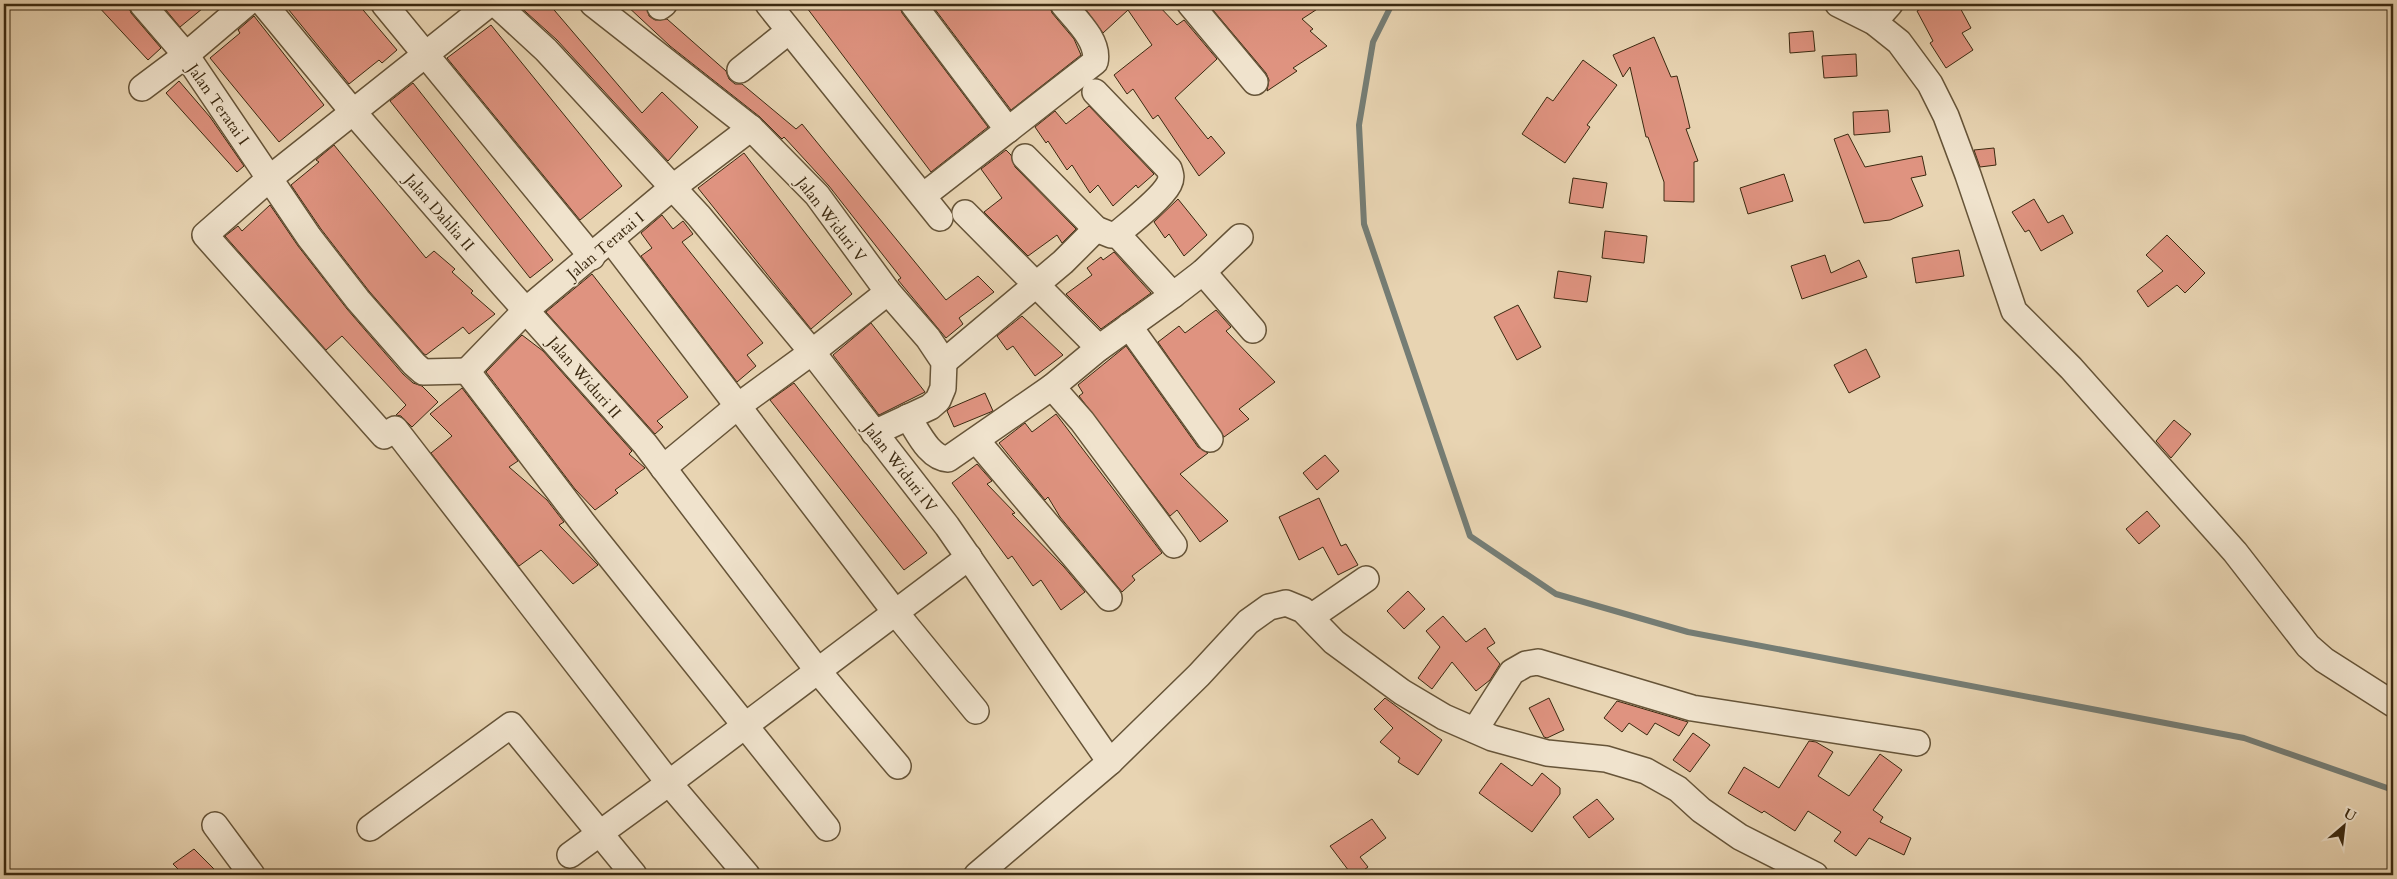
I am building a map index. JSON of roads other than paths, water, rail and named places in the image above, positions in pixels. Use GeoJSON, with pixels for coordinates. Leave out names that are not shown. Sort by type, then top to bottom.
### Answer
{"type":"FeatureCollection","features":[{"type":"Feature","properties":{"kind":"street","name":"Jalan Teratai I"},"geometry":{"type":"LineString","coordinates":[[142,4],[186,55],[330,263],[422,372],[467,371],[526,310],[592,257],[672,188],[751,128]]}},
{"type":"Feature","properties":{"kind":"street"},"geometry":{"type":"LineString","coordinates":[[142,88],[186,55],[246,4]]}},
{"type":"Feature","properties":{"kind":"street","name":"Jalan Dahlia II"},"geometry":{"type":"LineString","coordinates":[[264,4],[354,113],[526,310]]}},
{"type":"Feature","properties":{"kind":"street"},"geometry":{"type":"LineString","coordinates":[[384,4],[428,54],[592,257]]}},
{"type":"Feature","properties":{"kind":"street"},"geometry":{"type":"LineString","coordinates":[[489,4],[270,178],[205,235],[384,436],[395,429],[669,783],[747,875]]}},
{"type":"Feature","properties":{"kind":"street","name":"Jalan Widuri IV"},"geometry":{"type":"LineString","coordinates":[[496,4],[546,50],[699,216],[812,352],[969,557],[1018,632],[1110,762]]}},
{"type":"Feature","properties":{"kind":"street","name":"Jalan Widuri V"},"geometry":{"type":"LineString","coordinates":[[593,4],[751,128],[817,195],[888,292],[928,338],[944,362]]}},
{"type":"Feature","properties":{"kind":"street"},"geometry":{"type":"LineString","coordinates":[[768,4],[940,218]]}},
{"type":"Feature","properties":{"kind":"street"},"geometry":{"type":"LineString","coordinates":[[913,4],[1008,130]]}},
{"type":"Feature","properties":{"kind":"street"},"geometry":{"type":"LineString","coordinates":[[923,196],[1092,65],[1096,59],[1094,47],[1063,4]]}},
{"type":"Feature","properties":{"kind":"street"},"geometry":{"type":"LineString","coordinates":[[1838,4],[1874,22],[1899,42],[1917,63],[1946,116],[2014,311],[2071,368],[2235,552],[2308,646],[2324,660],[2393,704]]}},
{"type":"Feature","properties":{"kind":"street"},"geometry":{"type":"LineString","coordinates":[[1874,22],[1890,4]]}},
{"type":"Feature","properties":{"kind":"street"},"geometry":{"type":"LineString","coordinates":[[1193,5],[1255,82]]}},
{"type":"Feature","properties":{"kind":"street"},"geometry":{"type":"LineString","coordinates":[[740,70],[789,31]]}},
{"type":"Feature","properties":{"kind":"street"},"geometry":{"type":"LineString","coordinates":[[874,433],[930,407],[938,400],[943,388],[944,362],[1035,285],[1166,189],[1171,176],[1169,169],[1095,92]]}},
{"type":"Feature","properties":{"kind":"street"},"geometry":{"type":"LineString","coordinates":[[1025,157],[1173,295]]}},
{"type":"Feature","properties":{"kind":"street"},"geometry":{"type":"LineString","coordinates":[[965,213],[1099,348]]}},
{"type":"Feature","properties":{"kind":"street"},"geometry":{"type":"LineString","coordinates":[[908,417],[932,452],[941,459],[948,459],[977,441],[1052,387],[1099,348],[1203,272],[1240,237]]}},
{"type":"Feature","properties":{"kind":"street"},"geometry":{"type":"LineString","coordinates":[[611,240],[895,612],[976,711]]}},
{"type":"Feature","properties":{"kind":"street"},"geometry":{"type":"LineString","coordinates":[[1203,272],[1253,330]]}},
{"type":"Feature","properties":{"kind":"street"},"geometry":{"type":"LineString","coordinates":[[663,468],[738,406],[812,352],[888,292]]}},
{"type":"Feature","properties":{"kind":"street","name":"Jalan Widuri II"},"geometry":{"type":"LineString","coordinates":[[526,310],[645,444],[818,671],[898,766]]}},
{"type":"Feature","properties":{"kind":"street"},"geometry":{"type":"LineString","coordinates":[[1129,326],[1210,439]]}},
{"type":"Feature","properties":{"kind":"street"},"geometry":{"type":"LineString","coordinates":[[467,371],[583,523],[827,828]]}},
{"type":"Feature","properties":{"kind":"street"},"geometry":{"type":"LineString","coordinates":[[1052,387],[1082,422],[1174,545]]}},
{"type":"Feature","properties":{"kind":"street"},"geometry":{"type":"LineString","coordinates":[[977,441],[1109,598]]}},
{"type":"Feature","properties":{"kind":"street"},"geometry":{"type":"LineString","coordinates":[[570,855],[669,783],[969,557]]}},
{"type":"Feature","properties":{"kind":"street"},"geometry":{"type":"LineString","coordinates":[[1311,617],[1366,579]]}},
{"type":"Feature","properties":{"kind":"street"},"geometry":{"type":"LineString","coordinates":[[977,875],[1110,762],[1261,611],[1277,604],[1286,603],[1294,605],[1311,617],[1334,642],[1402,692],[1444,717],[1492,738],[1547,753],[1606,759],[1665,779],[1678,788],[1701,810],[1740,837],[1815,875]]}},
{"type":"Feature","properties":{"kind":"street"},"geometry":{"type":"LineString","coordinates":[[1475,730],[1512,672],[1526,664],[1538,662],[1692,708],[1917,743]]}},
{"type":"Feature","properties":{"kind":"street"},"geometry":{"type":"LineString","coordinates":[[370,828],[511,725],[634,875]]}},
{"type":"Feature","properties":{"kind":"street"},"geometry":{"type":"LineString","coordinates":[[215,825],[252,875]]}},
{"type":"Feature","properties":{"kind":"waterway"},"geometry":{"type":"LineString","coordinates":[[1392,4],[1373,42],[1359,125],[1364,224],[1470,536],[1556,594],[1688,632],[2244,738],[2393,790]]}}]}
